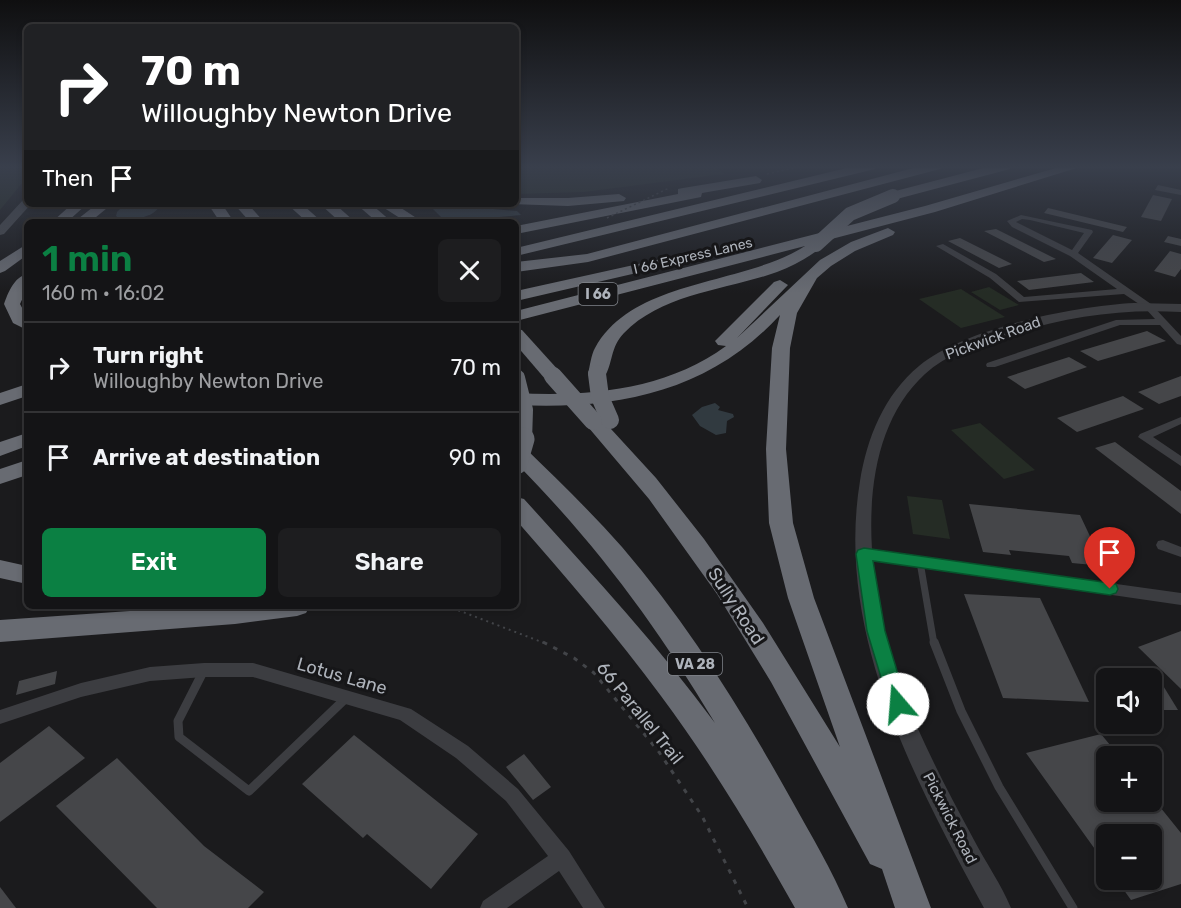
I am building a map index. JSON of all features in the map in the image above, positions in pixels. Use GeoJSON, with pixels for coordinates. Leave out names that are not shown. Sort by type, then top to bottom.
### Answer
{"type":"FeatureCollection","features":[{"type":"Feature","properties":{"kind":"highway"},"geometry":{"type":"LineString","coordinates":[[47,219],[58,208]]}},
{"type":"Feature","properties":{"kind":"highway"},"geometry":{"type":"LineString","coordinates":[[62,219],[75,208]]}},
{"type":"Feature","properties":{"kind":"highway"},"geometry":{"type":"LineString","coordinates":[[83,219],[99,208]]}},
{"type":"Feature","properties":{"kind":"highway"},"geometry":{"type":"LineString","coordinates":[[299,208],[312,219]]}},
{"type":"Feature","properties":{"kind":"highway"},"geometry":{"type":"LineString","coordinates":[[332,208],[344,219]]}},
{"type":"Feature","properties":{"kind":"highway"},"geometry":{"type":"LineString","coordinates":[[368,208],[381,219]]}},
{"type":"Feature","properties":{"kind":"highway"},"geometry":{"type":"LineString","coordinates":[[392,208],[411,219]]}},
{"type":"Feature","properties":{"kind":"highway"},"geometry":{"type":"LineString","coordinates":[[519,229],[624,208]]}},
{"type":"Feature","properties":{"kind":"highway"},"geometry":{"type":"LineString","coordinates":[[519,264],[717,208]]}},
{"type":"Feature","properties":{"kind":"highway"},"geometry":{"type":"LineString","coordinates":[[519,242],[720,208]]}},
{"type":"Feature","properties":{"kind":"highway"},"geometry":{"type":"LineString","coordinates":[[519,251],[720,208]]}},
{"type":"Feature","properties":{"kind":"highway"},"geometry":{"type":"LineString","coordinates":[[519,265],[577,260],[776,208]]}},
{"type":"Feature","properties":{"kind":"highway"},"geometry":{"type":"LineString","coordinates":[[519,399],[563,401],[605,397],[662,384],[721,357],[750,336],[816,245],[846,215],[858,208]]}},
{"type":"Feature","properties":{"kind":"highway","name":"I 66 Express Lanes"},"geometry":{"type":"LineString","coordinates":[[519,295],[895,208]]}},
{"type":"Feature","properties":{"kind":"highway","name":"I 66"},"geometry":{"type":"LineString","coordinates":[[519,315],[926,208]]}},
{"type":"Feature","properties":{"kind":"highway"},"geometry":{"type":"LineString","coordinates":[[602,421],[597,374],[600,357],[612,334],[645,309],[762,272],[800,267],[831,259],[860,243],[949,208]]}},
{"type":"Feature","properties":{"kind":"highway"},"geometry":{"type":"LineString","coordinates":[[4,265],[24,243]]}},
{"type":"Feature","properties":{"kind":"highway"},"geometry":{"type":"LineString","coordinates":[[4,265],[24,250]]}},
{"type":"Feature","properties":{"kind":"highway"},"geometry":{"type":"LineString","coordinates":[[0,287],[24,267]]}},
{"type":"Feature","properties":{"kind":"highway"},"geometry":{"type":"LineString","coordinates":[[800,267],[781,348],[776,449],[781,523],[801,598],[913,908]]}},
{"type":"Feature","properties":{"kind":"highway"},"geometry":{"type":"LineString","coordinates":[[24,285],[12,304],[19,319],[24,323]]}},
{"type":"Feature","properties":{"kind":"highway","name":"Sully Road"},"geometry":{"type":"LineString","coordinates":[[519,337],[553,376],[602,421],[712,568],[789,688],[913,908]]}},
{"type":"Feature","properties":{"kind":"highway"},"geometry":{"type":"LineString","coordinates":[[0,387],[24,381]]}},
{"type":"Feature","properties":{"kind":"highway"},"geometry":{"type":"LineString","coordinates":[[519,388],[526,420],[525,435],[519,454]]}},
{"type":"Feature","properties":{"kind":"highway"},"geometry":{"type":"LineString","coordinates":[[0,399],[24,391]]}},
{"type":"Feature","properties":{"kind":"highway"},"geometry":{"type":"LineString","coordinates":[[0,449],[24,440]]}},
{"type":"Feature","properties":{"kind":"highway","name":"VA 28"},"geometry":{"type":"LineString","coordinates":[[519,455],[572,506],[618,557],[682,643],[762,775],[830,908]]}},
{"type":"Feature","properties":{"kind":"highway"},"geometry":{"type":"LineString","coordinates":[[0,477],[24,468]]}},
{"type":"Feature","properties":{"kind":"highway"},"geometry":{"type":"LineString","coordinates":[[519,508],[693,715],[743,790],[815,908]]}},
{"type":"Feature","properties":{"kind":"highway"},"geometry":{"type":"LineString","coordinates":[[0,569],[24,574]]}},
{"type":"Feature","properties":{"kind":"highway"},"geometry":{"type":"LineString","coordinates":[[0,631],[223,615],[272,609]]}},
{"type":"Feature","properties":{"kind":"main road"},"geometry":{"type":"LineString","coordinates":[[0,232],[21,208]]}},
{"type":"Feature","properties":{"kind":"street"},"geometry":{"type":"LineString","coordinates":[[1073,254],[1089,232],[1030,218],[1021,217],[1011,221],[1073,254],[1148,306],[1181,342]]}},
{"type":"Feature","properties":{"kind":"street"},"geometry":{"type":"LineString","coordinates":[[940,246],[993,276],[1022,300],[1125,291]]}},
{"type":"Feature","properties":{"kind":"street","name":"Pickwick Road"},"geometry":{"type":"LineString","coordinates":[[998,908],[935,791],[898,704],[876,631],[864,554],[865,490],[875,446],[890,411],[919,373],[944,354],[1037,321],[1094,309],[1148,306],[1181,309]]}},
{"type":"Feature","properties":{"kind":"street"},"geometry":{"type":"LineString","coordinates":[[991,366],[1119,322],[1161,322]]}},
{"type":"Feature","properties":{"kind":"street"},"geometry":{"type":"LineString","coordinates":[[1181,420],[1144,437],[1181,462]]}},
{"type":"Feature","properties":{"kind":"street"},"geometry":{"type":"LineString","coordinates":[[1163,545],[1181,552]]}},
{"type":"Feature","properties":{"kind":"street"},"geometry":{"type":"LineString","coordinates":[[864,554],[1181,599]]}},
{"type":"Feature","properties":{"kind":"street","name":"Lotus Lane"},"geometry":{"type":"LineString","coordinates":[[0,717],[93,688],[150,675],[204,670],[253,670],[405,714],[462,752],[512,795],[562,858],[595,908]]}},
{"type":"Feature","properties":{"kind":"street"},"geometry":{"type":"LineString","coordinates":[[490,908],[562,858]]}},
{"type":"Feature","properties":{"kind":"lane"},"geometry":{"type":"LineString","coordinates":[[920,562],[935,648],[961,711],[999,787],[1073,908]]}},
{"type":"Feature","properties":{"kind":"lane"},"geometry":{"type":"LineString","coordinates":[[204,670],[178,722],[179,737],[249,791],[346,698]]}},
{"type":"Feature","properties":{"kind":"path"},"geometry":{"type":"LineString","coordinates":[[606,218],[626,208]]}},
{"type":"Feature","properties":{"kind":"path","name":"66 Parallel Trail"},"geometry":{"type":"LineString","coordinates":[[455,609],[546,644],[574,658],[594,673],[659,752],[702,816],[748,908]]}},
{"type":"Feature","properties":{"kind":"shaded area"},"geometry":{"type":"Polygon","coordinates":[[[121,208],[158,208],[153,213],[137,218],[120,219],[116,216],[121,208]]]}},
{"type":"Feature","properties":{"kind":"shaded area"},"geometry":{"type":"Polygon","coordinates":[[[432,208],[487,208],[517,211],[521,215],[478,219],[443,219],[432,208]]]}},
{"type":"Feature","properties":{"kind":"shaded area"},"geometry":{"type":"Polygon","coordinates":[[[989,287],[1019,305],[1000,310],[971,292],[989,287]]]}},
{"type":"Feature","properties":{"kind":"shaded area"},"geometry":{"type":"Polygon","coordinates":[[[961,289],[1005,317],[961,328],[919,299],[961,289]]]}},
{"type":"Feature","properties":{"kind":"shaded area"},"geometry":{"type":"Polygon","coordinates":[[[715,403],[720,407],[718,410],[733,414],[734,417],[727,421],[726,433],[716,435],[700,426],[692,415],[702,407],[715,403]]]}},
{"type":"Feature","properties":{"kind":"shaded area"},"geometry":{"type":"Polygon","coordinates":[[[980,423],[1035,470],[1004,479],[951,430],[980,423]]]}},
{"type":"Feature","properties":{"kind":"shaded area"},"geometry":{"type":"Polygon","coordinates":[[[907,496],[942,500],[950,539],[913,534],[907,496]]]}},
{"type":"Feature","properties":{"kind":"building"},"geometry":{"type":"Polygon","coordinates":[[[1050,208],[1127,227],[1123,232],[1044,213],[1050,208]]]}},
{"type":"Feature","properties":{"kind":"building"},"geometry":{"type":"Polygon","coordinates":[[[1146,208],[1167,208],[1161,221],[1141,217],[1146,208]]]}},
{"type":"Feature","properties":{"kind":"building"},"geometry":{"type":"Polygon","coordinates":[[[996,229],[1056,259],[1044,262],[984,231],[996,229]]]}},
{"type":"Feature","properties":{"kind":"building"},"geometry":{"type":"Polygon","coordinates":[[[1113,235],[1132,240],[1112,263],[1093,258],[1113,235]]]}},
{"type":"Feature","properties":{"kind":"building"},"geometry":{"type":"Polygon","coordinates":[[[1168,236],[1181,239],[1181,246],[1164,242],[1168,236]]]}},
{"type":"Feature","properties":{"kind":"building"},"geometry":{"type":"Polygon","coordinates":[[[960,238],[1012,264],[999,268],[948,241],[960,238]]]}},
{"type":"Feature","properties":{"kind":"building"},"geometry":{"type":"Polygon","coordinates":[[[1170,251],[1181,254],[1181,269],[1175,277],[1154,271],[1170,251]]]}},
{"type":"Feature","properties":{"kind":"building"},"geometry":{"type":"Polygon","coordinates":[[[1081,273],[1094,282],[1029,290],[1017,281],[1081,273]]]}},
{"type":"Feature","properties":{"kind":"building"},"geometry":{"type":"Polygon","coordinates":[[[1147,331],[1166,341],[1098,361],[1080,351],[1147,331]]]}},
{"type":"Feature","properties":{"kind":"building"},"geometry":{"type":"Polygon","coordinates":[[[1069,357],[1087,367],[1025,389],[1007,377],[1069,357]]]}},
{"type":"Feature","properties":{"kind":"building"},"geometry":{"type":"Polygon","coordinates":[[[1181,376],[1181,396],[1159,404],[1138,392],[1181,376]]]}},
{"type":"Feature","properties":{"kind":"building"},"geometry":{"type":"Polygon","coordinates":[[[1123,396],[1144,409],[1077,432],[1057,418],[1123,396]]]}},
{"type":"Feature","properties":{"kind":"building"},"geometry":{"type":"Polygon","coordinates":[[[1115,442],[1181,491],[1181,514],[1095,448],[1115,442]]]}},
{"type":"Feature","properties":{"kind":"building"},"geometry":{"type":"Polygon","coordinates":[[[969,504],[1080,515],[1104,566],[1072,563],[1069,556],[1009,550],[1011,555],[983,552],[969,504]]]}},
{"type":"Feature","properties":{"kind":"building"},"geometry":{"type":"Polygon","coordinates":[[[964,594],[1040,598],[1089,702],[1003,698],[964,594]]]}},
{"type":"Feature","properties":{"kind":"building"},"geometry":{"type":"Polygon","coordinates":[[[1181,631],[1181,689],[1162,668],[1138,647],[1181,631]]]}},
{"type":"Feature","properties":{"kind":"building"},"geometry":{"type":"Polygon","coordinates":[[[57,671],[55,684],[16,695],[19,681],[57,671]]]}},
{"type":"Feature","properties":{"kind":"building"},"geometry":{"type":"Polygon","coordinates":[[[1162,684],[1178,710],[1162,710],[1162,684]]]}},
{"type":"Feature","properties":{"kind":"building"},"geometry":{"type":"Polygon","coordinates":[[[49,726],[85,758],[0,822],[0,763],[49,726]]]}},
{"type":"Feature","properties":{"kind":"building"},"geometry":{"type":"Polygon","coordinates":[[[1101,734],[1111,746],[1096,746],[1096,812],[1162,812],[1162,809],[1181,833],[1181,884],[1131,900],[1124,890],[1162,890],[1162,824],[1096,824],[1096,851],[1026,753],[1101,734]]]}},
{"type":"Feature","properties":{"kind":"building"},"geometry":{"type":"Polygon","coordinates":[[[354,735],[478,834],[431,889],[367,834],[363,838],[302,784],[354,735]]]}},
{"type":"Feature","properties":{"kind":"building"},"geometry":{"type":"Polygon","coordinates":[[[524,754],[551,787],[533,800],[506,767],[524,754]]]}},
{"type":"Feature","properties":{"kind":"building"},"geometry":{"type":"Polygon","coordinates":[[[117,758],[204,846],[264,892],[248,908],[157,908],[56,806],[117,758]]]}},
{"type":"Feature","properties":{"kind":"building"},"geometry":{"type":"Polygon","coordinates":[[[0,887],[16,908],[0,908],[0,887]]]}},
{"type":"Feature","properties":{"kind":"route"},"geometry":{"type":"LineString","coordinates":[[898,704],[876,631],[864,554],[1110,589]]}}]}
